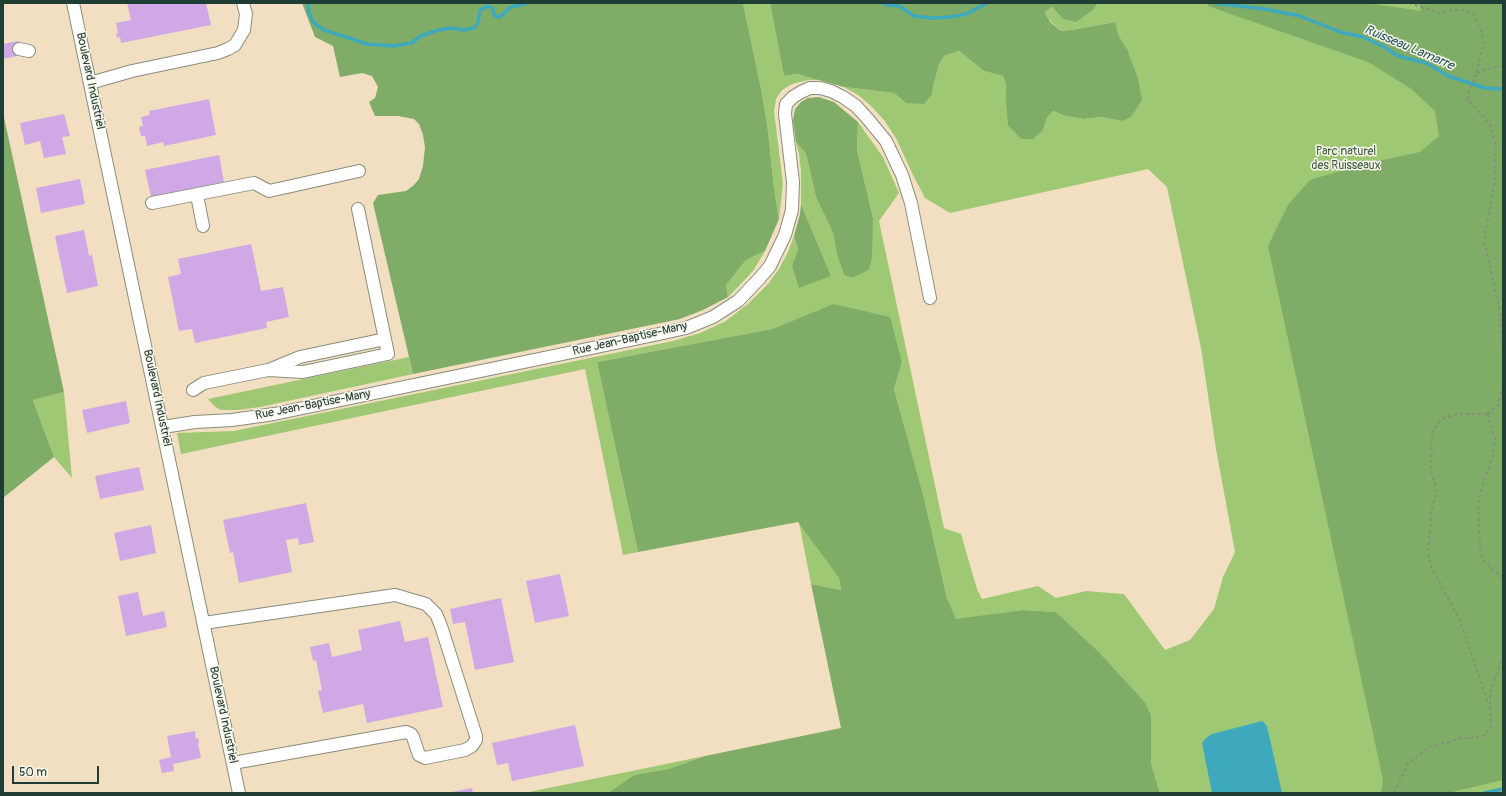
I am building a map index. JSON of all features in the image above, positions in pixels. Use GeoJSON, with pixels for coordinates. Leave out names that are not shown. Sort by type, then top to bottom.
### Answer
{"type":"FeatureCollection","features":[{"type":"Feature","properties":{"kind":"street","name":"Boulevard Industriel"},"geometry":{"type":"LineString","coordinates":[[74,3],[239,793]]}},
{"type":"Feature","properties":{"kind":"street"},"geometry":{"type":"LineString","coordinates":[[90,83],[132,71],[218,53],[228,49],[235,45],[244,30],[246,14],[243,3]]}},
{"type":"Feature","properties":{"kind":"street","name":"Rue Jean-Baptise-Many"},"geometry":{"type":"LineString","coordinates":[[163,427],[195,422],[232,420],[274,414],[659,334],[686,328],[713,317],[738,301],[759,279],[770,266],[785,235],[792,210],[793,182],[784,114],[786,104],[793,97],[810,88],[820,88],[831,91],[856,106],[868,118],[886,141],[902,175],[911,203],[919,236],[930,298]]}},
{"type":"Feature","properties":{"kind":"street"},"geometry":{"type":"LineString","coordinates":[[152,203],[254,184],[268,191],[359,171]]}},
{"type":"Feature","properties":{"kind":"street"},"geometry":{"type":"LineString","coordinates":[[197,195],[204,226]]}},
{"type":"Feature","properties":{"kind":"street"},"geometry":{"type":"LineString","coordinates":[[193,390],[204,383],[268,370],[303,372],[388,354],[358,209]]}},
{"type":"Feature","properties":{"kind":"street"},"geometry":{"type":"LineString","coordinates":[[204,623],[395,595],[426,604],[436,614],[442,626],[476,736],[476,740],[472,746],[465,750],[425,758],[420,756],[411,734],[406,732],[233,763]]}},
{"type":"Feature","properties":{"kind":"path"},"geometry":{"type":"LineString","coordinates":[[1409,3],[1440,13],[1451,10],[1464,10],[1473,14],[1480,25],[1484,42],[1468,100],[1490,124],[1496,145],[1495,180],[1484,240],[1500,312],[1503,356]]}},
{"type":"Feature","properties":{"kind":"path"},"geometry":{"type":"LineString","coordinates":[[1476,74],[1483,70],[1503,66]]}},
{"type":"Feature","properties":{"kind":"path"},"geometry":{"type":"LineString","coordinates":[[1490,703],[1488,703],[1461,623],[1431,566],[1428,551],[1432,508],[1437,491],[1431,470],[1432,433],[1441,419],[1458,414],[1487,414],[1499,404],[1503,383]]}},
{"type":"Feature","properties":{"kind":"path"},"geometry":{"type":"LineString","coordinates":[[1487,414],[1495,438],[1492,458],[1478,504],[1480,549],[1483,560],[1503,578]]}},
{"type":"Feature","properties":{"kind":"path"},"geometry":{"type":"LineString","coordinates":[[1394,793],[1408,762],[1430,747],[1462,738],[1474,738],[1485,735],[1491,727],[1490,693],[1503,657]]}},
{"type":"Feature","properties":{"kind":"green space"},"geometry":{"type":"Polygon","coordinates":[[[302,3],[743,3],[768,131],[774,189],[779,219],[765,251],[746,260],[726,285],[728,297],[703,310],[680,319],[413,374],[373,203],[378,195],[406,191],[419,179],[423,166],[425,147],[423,135],[419,124],[414,119],[398,116],[375,116],[369,102],[375,98],[378,87],[372,76],[362,73],[340,77],[333,46],[315,37],[302,3]]]}},
{"type":"Feature","properties":{"kind":"green space"},"geometry":{"type":"Polygon","coordinates":[[[743,3],[770,3],[784,76],[796,74],[820,80],[808,80],[792,84],[782,90],[776,99],[774,111],[783,184],[779,219],[761,89],[743,3]]]}},
{"type":"Feature","properties":{"kind":"green space"},"geometry":{"type":"Polygon","coordinates":[[[770,3],[1098,3],[1093,10],[1076,22],[1063,19],[1052,7],[1045,12],[1050,22],[1061,31],[1115,22],[1119,36],[1127,49],[1138,79],[1142,100],[1131,117],[1122,121],[1101,117],[1084,119],[1065,116],[1053,111],[1047,118],[1043,130],[1033,139],[1021,139],[1008,125],[1006,84],[1003,76],[984,71],[959,51],[944,56],[939,64],[932,94],[924,104],[906,103],[894,93],[844,87],[797,74],[784,76],[770,3]]]}},
{"type":"Feature","properties":{"kind":"green space","name":"Parc naturel des Ruisseaux"},"geometry":{"type":"Polygon","coordinates":[[[1098,3],[1503,3],[1503,793],[1160,793],[1151,763],[1151,715],[1145,702],[1099,652],[1056,612],[1023,610],[956,620],[947,598],[924,498],[894,389],[902,362],[833,304],[772,329],[597,362],[638,552],[623,555],[585,369],[181,454],[177,433],[234,431],[673,341],[700,333],[726,321],[749,303],[768,284],[779,269],[794,236],[798,249],[792,266],[831,276],[801,204],[801,171],[796,142],[806,154],[816,197],[833,233],[837,255],[844,275],[853,278],[869,270],[873,218],[857,150],[858,122],[883,157],[899,193],[879,221],[944,528],[961,534],[977,589],[982,599],[1038,586],[1056,598],[1086,591],[1124,594],[1165,650],[1190,640],[1214,609],[1223,577],[1235,552],[1216,449],[1201,348],[1167,187],[1148,169],[950,213],[925,198],[896,138],[884,120],[858,95],[844,87],[894,93],[906,103],[932,94],[939,64],[944,56],[959,51],[984,71],[1003,76],[1006,84],[1006,101],[1043,130],[1047,118],[1053,111],[1065,116],[1084,119],[1101,117],[1122,121],[1127,49],[1119,36],[1115,22],[1061,31],[1050,21],[1045,12],[1052,7],[1063,19],[1093,10],[1098,3]]]}},
{"type":"Feature","properties":{"kind":"green space","name":"Parc naturel des Ruisseaux"},"geometry":{"type":"Polygon","coordinates":[[[1209,3],[1367,3],[1421,11],[1419,3],[1503,3],[1503,780],[1448,793],[1381,793],[1383,780],[1268,246],[1288,205],[1310,180],[1360,165],[1420,152],[1439,136],[1435,111],[1410,88],[1368,62],[1208,6],[1209,3]]]}},
{"type":"Feature","properties":{"kind":"green space"},"geometry":{"type":"Polygon","coordinates":[[[819,97],[834,102],[858,122],[857,150],[873,218],[872,257],[869,270],[853,278],[844,275],[837,255],[833,233],[816,197],[806,154],[796,142],[793,120],[795,109],[801,102],[808,98],[819,97]]]}},
{"type":"Feature","properties":{"kind":"green space"},"geometry":{"type":"Polygon","coordinates":[[[3,113],[64,392],[33,400],[54,457],[3,498],[3,113]]]}},
{"type":"Feature","properties":{"kind":"green space"},"geometry":{"type":"Polygon","coordinates":[[[801,204],[831,276],[799,288],[792,266],[798,249],[794,236],[801,204]]]}},
{"type":"Feature","properties":{"kind":"green space"},"geometry":{"type":"Polygon","coordinates":[[[765,251],[753,271],[728,297],[726,285],[746,260],[765,251]]]}},
{"type":"Feature","properties":{"kind":"green space"},"geometry":{"type":"Polygon","coordinates":[[[833,304],[890,317],[902,362],[894,389],[924,498],[947,598],[956,619],[1023,610],[1056,612],[1099,652],[1145,702],[1151,715],[1151,763],[1160,793],[608,793],[634,775],[668,769],[705,756],[841,728],[811,584],[841,590],[839,578],[798,522],[638,552],[597,362],[772,329],[833,304]]]}},
{"type":"Feature","properties":{"kind":"green space"},"geometry":{"type":"Polygon","coordinates":[[[409,357],[413,374],[260,407],[238,410],[221,410],[214,406],[208,399],[409,357]]]}},
{"type":"Feature","properties":{"kind":"green space"},"geometry":{"type":"Polygon","coordinates":[[[64,392],[72,478],[54,457],[33,400],[64,392]]]}},
{"type":"Feature","properties":{"kind":"green space"},"geometry":{"type":"Polygon","coordinates":[[[799,522],[839,578],[841,590],[811,584],[799,522]]]}},
{"type":"Feature","properties":{"kind":"green space"},"geometry":{"type":"Polygon","coordinates":[[[705,756],[668,769],[634,775],[608,793],[524,793],[705,756]]]}},
{"type":"Feature","properties":{"kind":"water"},"geometry":{"type":"Polygon","coordinates":[[[1262,721],[1267,726],[1282,793],[1212,793],[1202,743],[1212,734],[1262,721]]]}},
{"type":"Feature","properties":{"kind":"building"},"geometry":{"type":"Polygon","coordinates":[[[127,3],[206,3],[211,25],[121,43],[120,37],[117,38],[116,34],[118,33],[116,23],[131,20],[127,3]]]}},
{"type":"Feature","properties":{"kind":"building"},"geometry":{"type":"Polygon","coordinates":[[[18,41],[21,55],[3,59],[3,44],[18,41]]]}},
{"type":"Feature","properties":{"kind":"building"},"geometry":{"type":"Polygon","coordinates":[[[209,99],[216,135],[164,146],[163,142],[147,146],[145,136],[141,136],[139,127],[143,126],[141,117],[150,115],[149,111],[209,99]]]}},
{"type":"Feature","properties":{"kind":"building"},"geometry":{"type":"Polygon","coordinates":[[[64,114],[70,136],[62,137],[66,154],[44,158],[40,141],[25,145],[20,123],[64,114]]]}},
{"type":"Feature","properties":{"kind":"building"},"geometry":{"type":"Polygon","coordinates":[[[219,155],[224,182],[151,197],[145,170],[219,155]]]}},
{"type":"Feature","properties":{"kind":"building"},"geometry":{"type":"Polygon","coordinates":[[[80,179],[85,204],[41,213],[36,188],[80,179]]]}},
{"type":"Feature","properties":{"kind":"building"},"geometry":{"type":"Polygon","coordinates":[[[84,230],[89,256],[92,255],[98,286],[67,293],[55,236],[84,230]]]}},
{"type":"Feature","properties":{"kind":"building"},"geometry":{"type":"Polygon","coordinates":[[[251,244],[261,291],[283,287],[289,317],[266,322],[267,328],[195,343],[192,329],[179,331],[168,277],[181,274],[178,259],[251,244]]]}},
{"type":"Feature","properties":{"kind":"building"},"geometry":{"type":"Polygon","coordinates":[[[126,401],[130,423],[87,433],[82,410],[126,401]]]}},
{"type":"Feature","properties":{"kind":"building"},"geometry":{"type":"Polygon","coordinates":[[[139,467],[144,490],[100,499],[95,476],[139,467]]]}},
{"type":"Feature","properties":{"kind":"building"},"geometry":{"type":"Polygon","coordinates":[[[306,503],[314,542],[299,545],[298,538],[286,540],[292,572],[239,583],[233,552],[230,553],[223,520],[306,503]]]}},
{"type":"Feature","properties":{"kind":"building"},"geometry":{"type":"Polygon","coordinates":[[[151,525],[156,553],[120,561],[114,533],[151,525]]]}},
{"type":"Feature","properties":{"kind":"building"},"geometry":{"type":"Polygon","coordinates":[[[560,574],[569,616],[535,623],[526,581],[560,574]]]}},
{"type":"Feature","properties":{"kind":"building"},"geometry":{"type":"Polygon","coordinates":[[[138,592],[143,616],[164,611],[167,627],[126,636],[118,596],[138,592]]]}},
{"type":"Feature","properties":{"kind":"building"},"geometry":{"type":"Polygon","coordinates":[[[501,598],[514,662],[475,670],[465,622],[453,624],[450,609],[501,598]]]}},
{"type":"Feature","properties":{"kind":"building"},"geometry":{"type":"Polygon","coordinates":[[[400,621],[405,642],[428,637],[443,707],[367,723],[363,704],[323,713],[318,691],[322,690],[316,660],[313,661],[310,647],[329,643],[332,657],[362,650],[358,630],[400,621]]]}},
{"type":"Feature","properties":{"kind":"building"},"geometry":{"type":"Polygon","coordinates":[[[575,725],[584,766],[512,781],[508,763],[497,765],[492,743],[575,725]]]}},
{"type":"Feature","properties":{"kind":"building"},"geometry":{"type":"Polygon","coordinates":[[[195,731],[196,739],[198,738],[199,741],[198,744],[201,758],[173,764],[174,771],[162,773],[159,760],[171,757],[167,736],[195,731]]]}},
{"type":"Feature","properties":{"kind":"building"},"geometry":{"type":"Polygon","coordinates":[[[472,788],[473,793],[452,793],[452,792],[472,788]]]}},
{"type":"Feature","properties":{"kind":"waterway","name":"Ruisseau Lamarre"},"geometry":{"type":"LineString","coordinates":[[308,3],[309,13],[314,23],[324,30],[367,44],[394,46],[411,43],[421,36],[438,30],[452,28],[464,30],[474,28],[478,23],[480,10],[488,6],[492,8],[495,16],[500,17],[511,7],[528,3]]}},
{"type":"Feature","properties":{"kind":"waterway","name":"Ruisseau Lamarre"},"geometry":{"type":"LineString","coordinates":[[883,3],[899,6],[914,16],[931,18],[966,14],[987,3]]}},
{"type":"Feature","properties":{"kind":"waterway","name":"Ruisseau Lamarre"},"geometry":{"type":"LineString","coordinates":[[1214,3],[1264,9],[1300,16],[1340,32],[1363,37],[1384,47],[1398,56],[1426,63],[1448,76],[1485,88],[1503,89]]}},
{"type":"Feature","properties":{"kind":"waterway"},"geometry":{"type":"LineString","coordinates":[[1484,793],[1503,789]]}}]}
